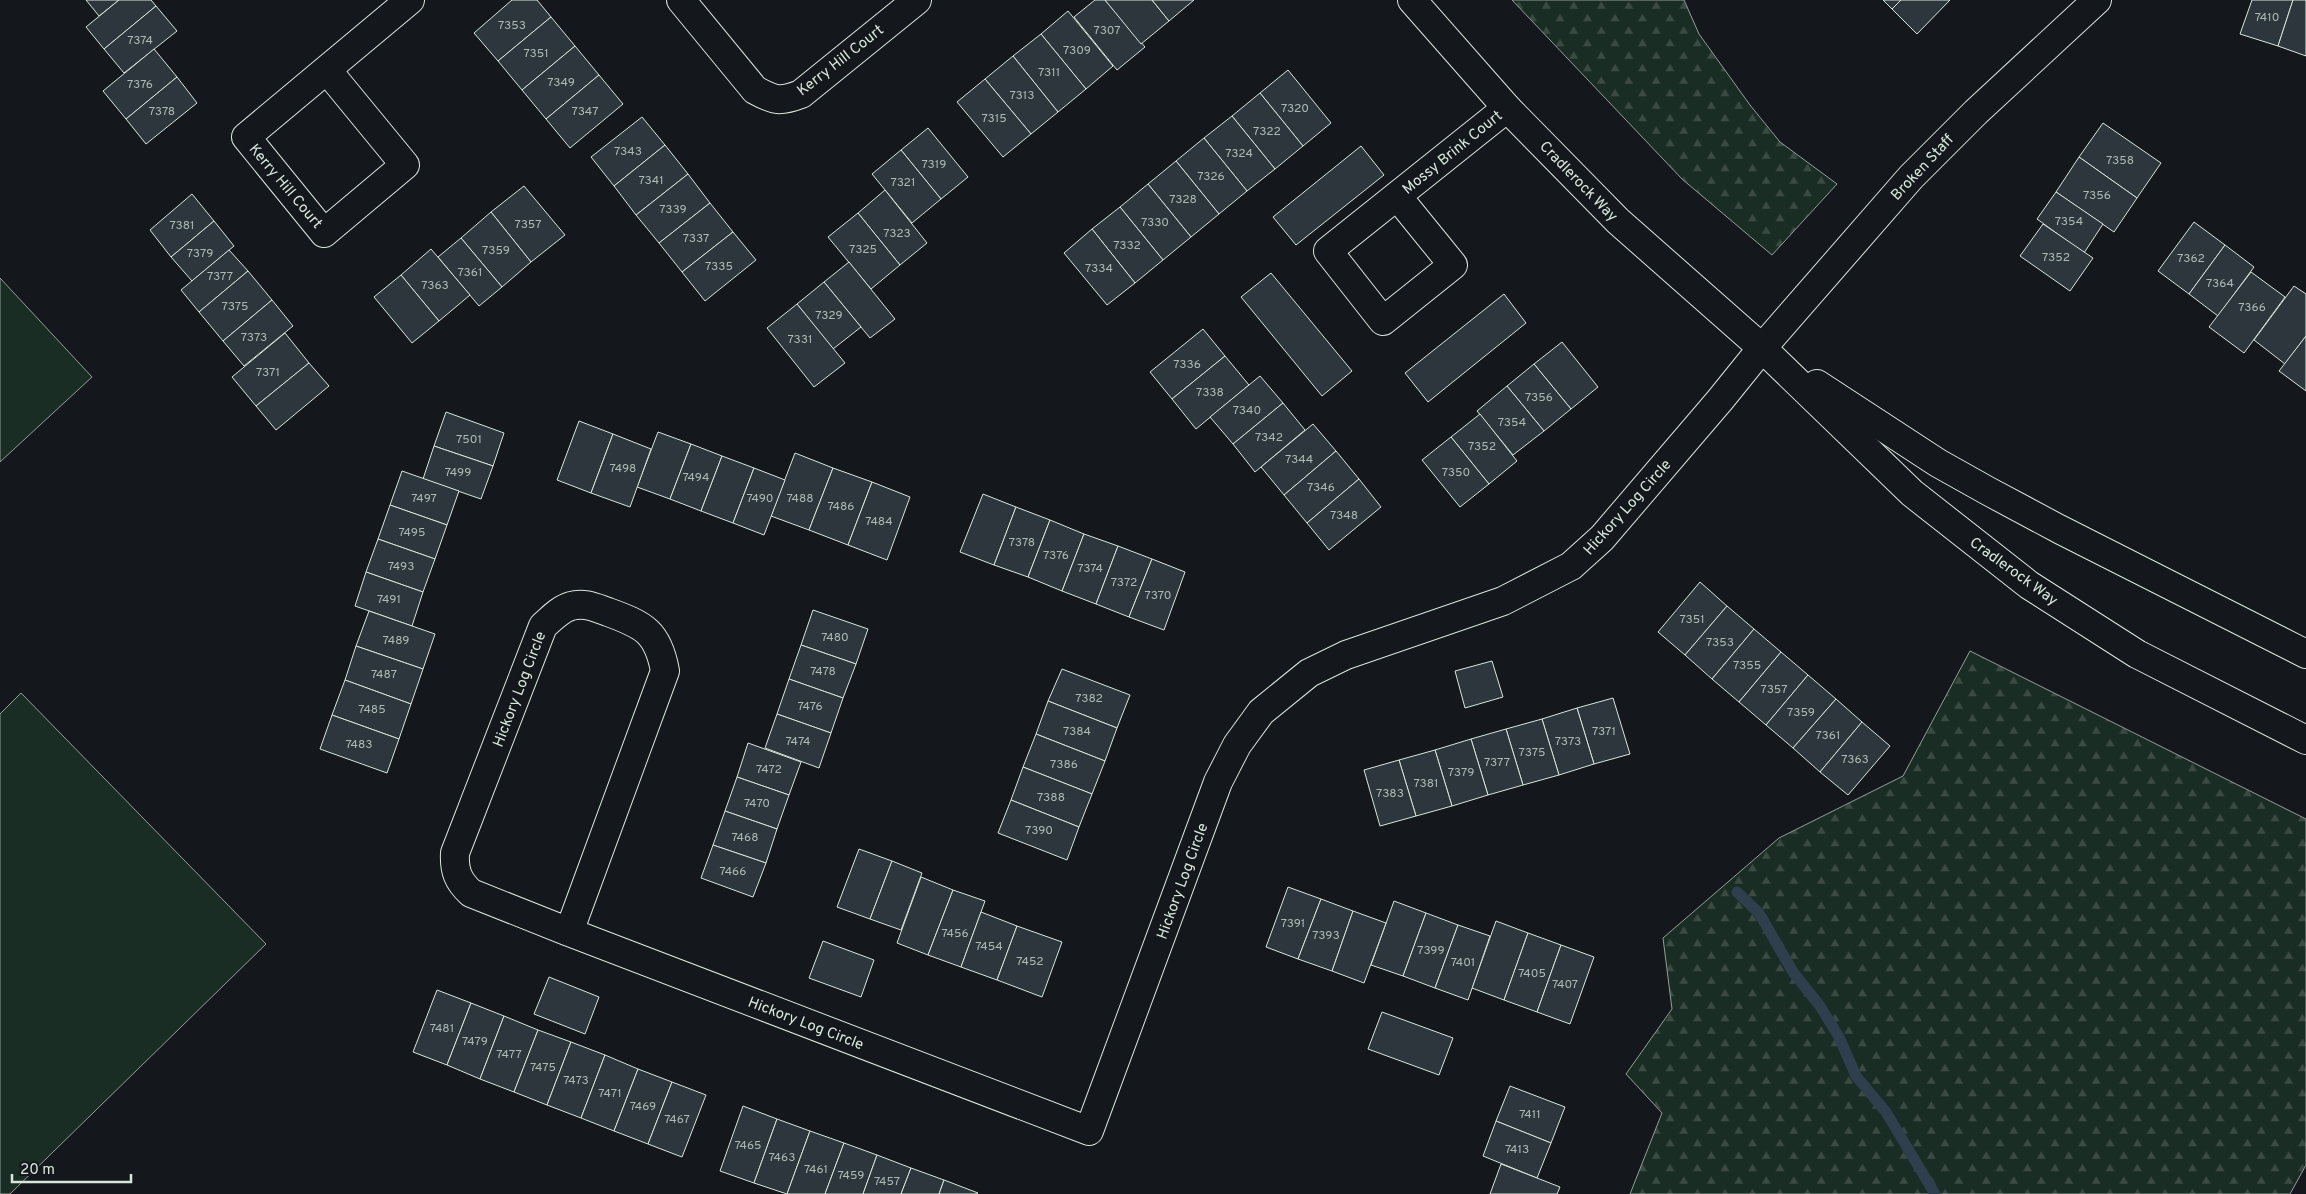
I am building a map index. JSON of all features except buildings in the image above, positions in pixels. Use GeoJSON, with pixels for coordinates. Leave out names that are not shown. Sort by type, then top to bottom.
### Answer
{"type":"FeatureCollection","features":[{"type":"Feature","properties":{"kind":"street","name":"Kerry Hill Court"},"geometry":{"type":"LineString","coordinates":[[327,70],[406,165],[324,233],[246,137],[410,0]]}},
{"type":"Feature","properties":{"kind":"street","name":"Kerry Hill Court"},"geometry":{"type":"LineString","coordinates":[[681,0],[756,90],[766,97],[784,101],[801,94],[917,0]]}},
{"type":"Feature","properties":{"kind":"street","name":"Cradlerock Way"},"geometry":{"type":"LineString","coordinates":[[1412,0],[1507,108],[1618,221],[1762,348],[1912,492],[2029,585],[2137,654],[2306,740]]}},
{"type":"Feature","properties":{"kind":"street","name":"Broken Staff"},"geometry":{"type":"LineString","coordinates":[[1762,348],[1911,177],[1996,92],[2097,0]]}},
{"type":"Feature","properties":{"kind":"street","name":"Mossy Brink Court"},"geometry":{"type":"LineString","coordinates":[[1397,196],[1452,265],[1383,320],[1328,251],[1507,108]]}},
{"type":"Feature","properties":{"kind":"street","name":"Cradlerock Way"},"geometry":{"type":"LineString","coordinates":[[1762,348],[1938,463],[2059,529],[2306,654]]}},
{"type":"Feature","properties":{"kind":"street","name":"Hickory Log Circle"},"geometry":{"type":"LineString","coordinates":[[569,932],[665,671],[662,652],[653,638],[638,623],[587,604],[571,606],[556,614],[543,626],[455,853],[454,869],[461,884],[471,893],[569,932],[1089,1131],[1218,782],[1237,745],[1261,712],[1309,674],[1346,655],[1503,601],[1571,566],[1602,538],[1762,348]]}},
{"type":"Feature","properties":{"kind":"green space"},"geometry":{"type":"Polygon","coordinates":[[[1512,0],[1684,0],[1699,34],[1750,105],[1780,142],[1837,184],[1772,255],[1682,179],[1512,0]]]}},
{"type":"Feature","properties":{"kind":"green space"},"geometry":{"type":"Polygon","coordinates":[[[0,278],[92,377],[0,462],[0,278]]]}},
{"type":"Feature","properties":{"kind":"green space"},"geometry":{"type":"Polygon","coordinates":[[[1970,651],[2306,819],[2306,1165],[2290,1194],[1630,1194],[1662,1113],[1626,1074],[1672,1009],[1663,938],[1779,838],[1903,776],[1970,651]]]}},
{"type":"Feature","properties":{"kind":"green space"},"geometry":{"type":"Polygon","coordinates":[[[21,693],[266,944],[10,1194],[0,1194],[0,714],[21,693]]]}},
{"type":"Feature","properties":{"kind":"waterway"},"geometry":{"type":"LineString","coordinates":[[1737,892],[1759,913],[1793,972],[1820,1006],[1839,1037],[1856,1076],[1886,1112],[1935,1194]]}}]}
